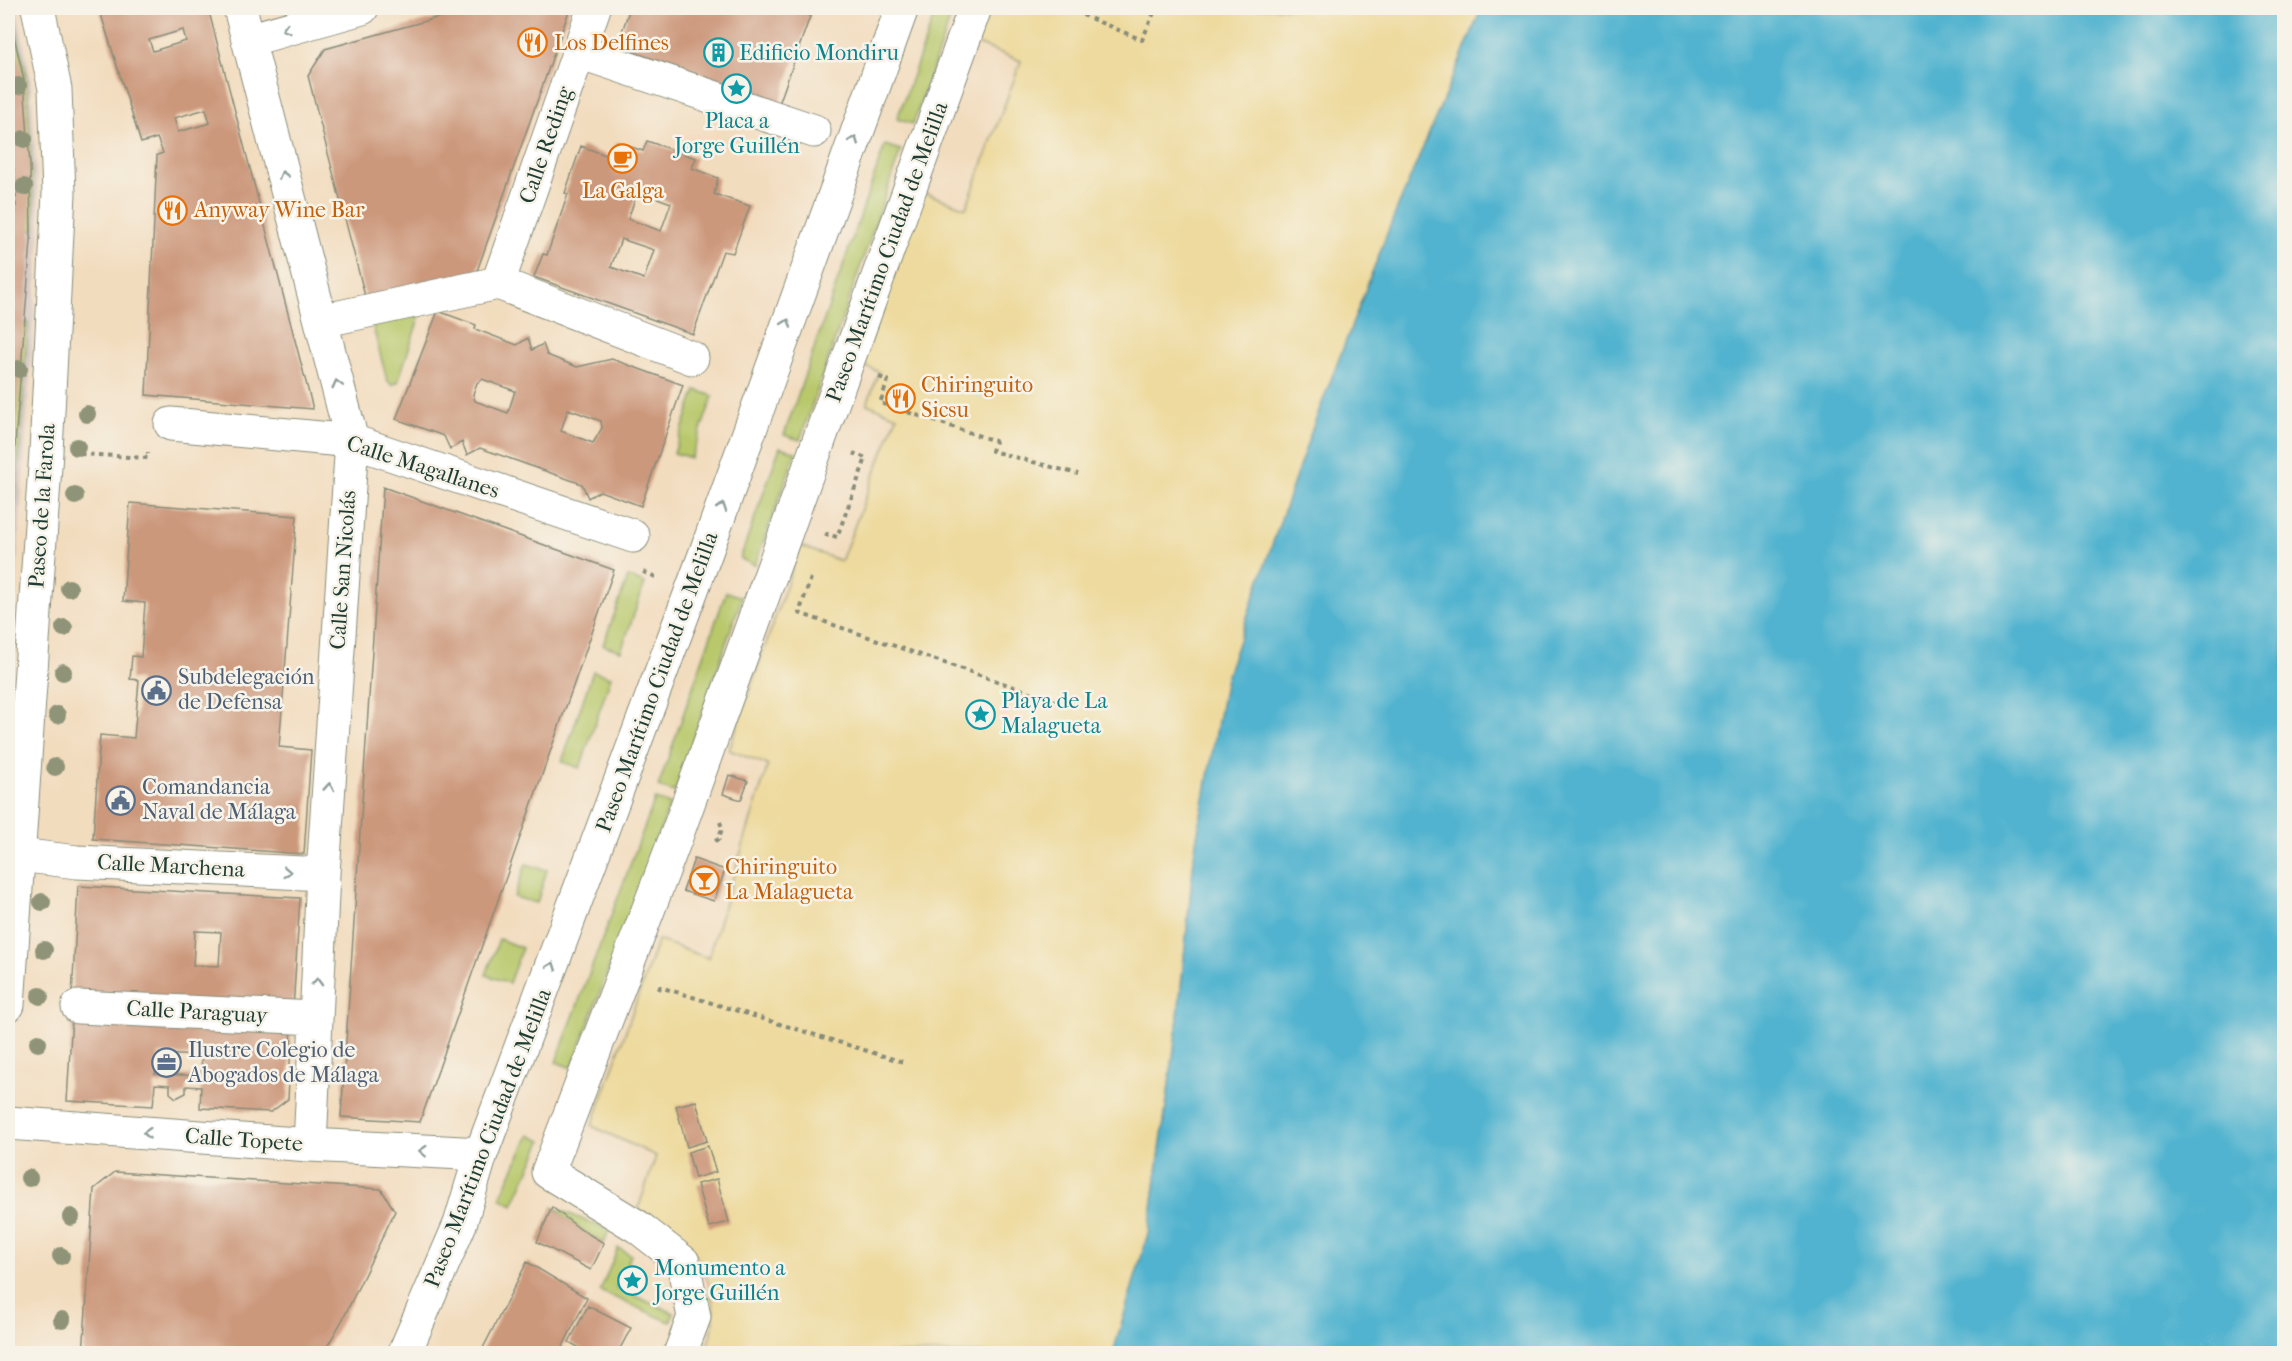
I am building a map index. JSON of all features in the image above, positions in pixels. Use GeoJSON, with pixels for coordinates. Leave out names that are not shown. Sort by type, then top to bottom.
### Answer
{"type":"FeatureCollection","features":[{"type":"Feature","properties":{"kind":"street","name":"Paseo de la Farola"},"geometry":{"type":"LineString","coordinates":[[8,1005],[46,452],[59,193],[55,89],[38,8]]}},
{"type":"Feature","properties":{"kind":"street","name":"Calle San Nicolás"},"geometry":{"type":"LineString","coordinates":[[240,8],[352,441],[323,874],[310,1145]]}},
{"type":"Feature","properties":{"kind":"street"},"geometry":{"type":"LineString","coordinates":[[248,40],[362,8]]}},
{"type":"Feature","properties":{"kind":"street","name":"Calle Reding"},"geometry":{"type":"LineString","coordinates":[[498,284],[594,8]]}},
{"type":"Feature","properties":{"kind":"street","name":"Paseo Marítimo Ciudad de Melilla"},"geometry":{"type":"LineString","coordinates":[[404,1353],[460,1224],[481,1154],[706,552],[902,8]]}},
{"type":"Feature","properties":{"kind":"street","name":"Paseo Marítimo Ciudad de Melilla"},"geometry":{"type":"LineString","coordinates":[[680,1353],[694,1317],[683,1262],[638,1227],[548,1172],[676,837],[975,8]]}},
{"type":"Feature","properties":{"kind":"street"},"geometry":{"type":"LineString","coordinates":[[579,52],[814,131]]}},
{"type":"Feature","properties":{"kind":"street"},"geometry":{"type":"LineString","coordinates":[[321,321],[498,284],[692,358]]}},
{"type":"Feature","properties":{"kind":"street","name":"Calle Magallanes"},"geometry":{"type":"LineString","coordinates":[[171,424],[352,441],[633,536]]}},
{"type":"Feature","properties":{"kind":"street","name":"Calle Marchena"},"geometry":{"type":"LineString","coordinates":[[19,855],[77,862],[323,874]]}},
{"type":"Feature","properties":{"kind":"street","name":"Calle Paraguay"},"geometry":{"type":"LineString","coordinates":[[78,1006],[315,1018]]}},
{"type":"Feature","properties":{"kind":"street","name":"Calle Topete"},"geometry":{"type":"LineString","coordinates":[[8,1123],[310,1145],[481,1154]]}},
{"type":"Feature","properties":{"kind":"path"},"geometry":{"type":"LineString","coordinates":[[1066,8],[1142,40],[1156,8]]}},
{"type":"Feature","properties":{"kind":"path"},"geometry":{"type":"LineString","coordinates":[[8,113],[15,198],[10,244],[8,319]]}},
{"type":"Feature","properties":{"kind":"path"},"geometry":{"type":"LineString","coordinates":[[872,374],[888,380],[880,403],[995,441],[992,451],[1078,474]]}},
{"type":"Feature","properties":{"kind":"path"},"geometry":{"type":"LineString","coordinates":[[46,452],[148,458],[148,449]]}},
{"type":"Feature","properties":{"kind":"path"},"geometry":{"type":"LineString","coordinates":[[824,543],[827,534],[837,537],[866,458],[848,452]]}},
{"type":"Feature","properties":{"kind":"path"},"geometry":{"type":"LineString","coordinates":[[813,573],[799,613],[1055,702]]}},
{"type":"Feature","properties":{"kind":"path"},"geometry":{"type":"LineString","coordinates":[[656,998],[660,987],[903,1062]]}},
{"type":"Feature","properties":{"kind":"shaded area"},"geometry":{"type":"Polygon","coordinates":[[[8,8],[17,8],[31,81],[40,229],[8,695],[8,8]]]}},
{"type":"Feature","properties":{"kind":"green space"},"geometry":{"type":"Polygon","coordinates":[[[8,8],[13,8],[27,81],[35,230],[21,229],[16,87],[8,45],[8,8]]]}},
{"type":"Feature","properties":{"kind":"green space"},"geometry":{"type":"Polygon","coordinates":[[[937,8],[954,8],[913,124],[897,119],[937,8]]]}},
{"type":"Feature","properties":{"kind":"green space"},"geometry":{"type":"Polygon","coordinates":[[[885,145],[901,150],[800,440],[784,435],[885,145]]]}},
{"type":"Feature","properties":{"kind":"green space"},"geometry":{"type":"Polygon","coordinates":[[[420,315],[398,382],[392,385],[387,380],[373,327],[375,321],[420,315]]]}},
{"type":"Feature","properties":{"kind":"green space"},"geometry":{"type":"Polygon","coordinates":[[[16,322],[28,323],[8,614],[8,442],[16,322]]]}},
{"type":"Feature","properties":{"kind":"green space"},"geometry":{"type":"Polygon","coordinates":[[[696,390],[713,396],[691,458],[674,453],[696,390]]]}},
{"type":"Feature","properties":{"kind":"green space"},"geometry":{"type":"Polygon","coordinates":[[[780,447],[796,452],[755,565],[740,559],[780,447]]]}},
{"type":"Feature","properties":{"kind":"green space"},"geometry":{"type":"Polygon","coordinates":[[[628,577],[645,583],[621,651],[603,645],[628,577]]]}},
{"type":"Feature","properties":{"kind":"green space"},"geometry":{"type":"Polygon","coordinates":[[[726,592],[742,597],[675,792],[658,787],[726,592]]]}},
{"type":"Feature","properties":{"kind":"green space"},"geometry":{"type":"Polygon","coordinates":[[[593,671],[611,677],[580,768],[562,762],[593,671]]]}},
{"type":"Feature","properties":{"kind":"green space"},"geometry":{"type":"Polygon","coordinates":[[[655,799],[670,804],[572,1068],[556,1062],[655,799]]]}},
{"type":"Feature","properties":{"kind":"green space"},"geometry":{"type":"Polygon","coordinates":[[[526,864],[547,870],[537,903],[514,897],[526,864]]]}},
{"type":"Feature","properties":{"kind":"green space"},"geometry":{"type":"Polygon","coordinates":[[[499,939],[522,948],[509,983],[486,975],[499,939]]]}},
{"type":"Feature","properties":{"kind":"green space"},"geometry":{"type":"Polygon","coordinates":[[[529,1135],[542,1141],[513,1205],[500,1198],[529,1135]]]}},
{"type":"Feature","properties":{"kind":"green space"},"geometry":{"type":"Polygon","coordinates":[[[552,1207],[609,1230],[604,1243],[580,1229],[552,1207]]]}},
{"type":"Feature","properties":{"kind":"green space"},"geometry":{"type":"Polygon","coordinates":[[[618,1248],[631,1255],[616,1288],[674,1313],[670,1322],[600,1291],[618,1248]]]}},
{"type":"Feature","properties":{"kind":"sand","name":"Playa de La Malagueta"},"geometry":{"type":"Polygon","coordinates":[[[988,8],[1482,8],[1392,221],[1314,424],[1226,678],[1195,848],[1177,1027],[1149,1230],[1113,1353],[703,1353],[711,1335],[713,1317],[713,1303],[705,1274],[699,1261],[682,1238],[663,1222],[638,1209],[656,1156],[592,1126],[658,940],[708,958],[768,765],[729,750],[800,546],[841,561],[897,416],[867,404],[879,372],[862,365],[923,192],[966,208],[1021,61],[975,43],[988,8]]]}},
{"type":"Feature","properties":{"kind":"water"},"geometry":{"type":"Polygon","coordinates":[[[1482,8],[2284,8],[2284,1353],[1113,1353],[1149,1230],[1177,1027],[1195,848],[1226,678],[1314,424],[1392,221],[1482,8]]]}},
{"type":"Feature","properties":{"kind":"building"},"geometry":{"type":"Polygon","coordinates":[[[99,8],[208,8],[313,409],[146,395],[157,155],[163,153],[157,138],[141,143],[99,8]],[[183,30],[149,40],[153,51],[186,41],[183,30]],[[206,109],[174,118],[178,132],[210,123],[206,109]]]}},
{"type":"Feature","properties":{"kind":"building"},"geometry":{"type":"Polygon","coordinates":[[[472,8],[570,8],[477,271],[366,300],[308,76],[325,49],[472,8]]]}},
{"type":"Feature","properties":{"kind":"building","name":"Edificio Mondiru"},"geometry":{"type":"Polygon","coordinates":[[[630,8],[813,8],[779,104],[617,46],[630,8]]]}},
{"type":"Feature","properties":{"kind":"building"},"geometry":{"type":"Polygon","coordinates":[[[8,10],[24,80],[30,165],[31,241],[9,521],[8,10]]]}},
{"type":"Feature","properties":{"kind":"building"},"geometry":{"type":"Polygon","coordinates":[[[647,141],[696,158],[692,168],[718,178],[714,194],[750,206],[733,253],[723,251],[693,334],[534,277],[543,254],[547,255],[568,194],[565,193],[581,146],[611,157],[617,142],[643,151],[647,141]],[[638,191],[628,219],[661,231],[671,203],[638,191]],[[621,239],[611,267],[644,279],[654,250],[621,239]]]}},
{"type":"Feature","properties":{"kind":"building"},"geometry":{"type":"Polygon","coordinates":[[[438,311],[476,325],[475,329],[517,345],[528,338],[532,350],[543,344],[547,355],[577,367],[612,359],[683,385],[641,506],[600,491],[588,498],[582,484],[480,448],[467,455],[462,442],[450,449],[444,436],[396,419],[438,311]],[[482,379],[477,383],[473,394],[475,401],[508,413],[515,391],[482,379]],[[568,409],[561,431],[593,443],[602,428],[601,421],[568,409]]]}},
{"type":"Feature","properties":{"kind":"building"},"geometry":{"type":"Polygon","coordinates":[[[383,487],[614,570],[420,1122],[341,1117],[383,487]]]}},
{"type":"Feature","properties":{"kind":"building"},"geometry":{"type":"Polygon","coordinates":[[[130,503],[297,516],[279,747],[311,750],[304,854],[93,839],[100,735],[134,738],[139,680],[130,679],[132,656],[141,657],[145,603],[123,601],[130,503]]]}},
{"type":"Feature","properties":{"kind":"building"},"geometry":{"type":"Polygon","coordinates":[[[729,775],[748,781],[741,800],[723,794],[729,775]]]}},
{"type":"Feature","properties":{"kind":"building","name":"Chiringuito La Malagueta"},"geometry":{"type":"Polygon","coordinates":[[[694,859],[725,870],[714,901],[683,891],[694,859]]]}},
{"type":"Feature","properties":{"kind":"building"},"geometry":{"type":"Polygon","coordinates":[[[78,886],[300,898],[293,1009],[72,997],[78,886]],[[195,931],[193,965],[219,966],[221,932],[195,931]]]}},
{"type":"Feature","properties":{"kind":"building"},"geometry":{"type":"Polygon","coordinates":[[[72,1015],[292,1025],[288,1099],[271,1112],[200,1108],[201,1087],[186,1086],[186,1093],[176,1098],[170,1093],[170,1085],[155,1084],[153,1106],[67,1101],[72,1015]],[[159,1054],[155,1074],[202,1076],[201,1056],[159,1054]]]}},
{"type":"Feature","properties":{"kind":"building"},"geometry":{"type":"Polygon","coordinates":[[[696,1101],[707,1141],[687,1147],[676,1106],[696,1101]]]}},
{"type":"Feature","properties":{"kind":"building"},"geometry":{"type":"Polygon","coordinates":[[[708,1146],[716,1172],[695,1178],[688,1152],[708,1146]]]}},
{"type":"Feature","properties":{"kind":"building"},"geometry":{"type":"Polygon","coordinates":[[[115,1172],[381,1189],[395,1211],[344,1317],[323,1354],[83,1354],[94,1189],[115,1172]]]}},
{"type":"Feature","properties":{"kind":"building"},"geometry":{"type":"Polygon","coordinates":[[[717,1179],[729,1222],[709,1227],[697,1184],[717,1179]]]}},
{"type":"Feature","properties":{"kind":"building"},"geometry":{"type":"Polygon","coordinates":[[[552,1207],[580,1229],[604,1243],[591,1270],[537,1242],[552,1207]]]}},
{"type":"Feature","properties":{"kind":"building"},"geometry":{"type":"Polygon","coordinates":[[[527,1262],[587,1298],[559,1354],[480,1354],[527,1262]]]}},
{"type":"Feature","properties":{"kind":"building"},"geometry":{"type":"Polygon","coordinates":[[[588,1306],[631,1328],[617,1354],[590,1354],[569,1342],[588,1306]]]}},
{"type":"Feature","properties":{"kind":"place","name":"Los Delfines"},"geometry":{"type":"Point","coordinates":[533,43]}},
{"type":"Feature","properties":{"kind":"place","name":"Edificio Mondiru"},"geometry":{"type":"Point","coordinates":[718,53]}},
{"type":"Feature","properties":{"kind":"place","name":"Placa a Jorge Guillén"},"geometry":{"type":"Point","coordinates":[737,89]}},
{"type":"Feature","properties":{"kind":"place","name":"La Galga"},"geometry":{"type":"Point","coordinates":[623,159]}},
{"type":"Feature","properties":{"kind":"place","name":"Anyway Wine Bar"},"geometry":{"type":"Point","coordinates":[173,210]}},
{"type":"Feature","properties":{"kind":"place","name":"Chiringuito Sicsu"},"geometry":{"type":"Point","coordinates":[900,398]}},
{"type":"Feature","properties":{"kind":"place","name":"Subdelegación de Defensa"},"geometry":{"type":"Point","coordinates":[157,690]}},
{"type":"Feature","properties":{"kind":"place","name":"Playa de La Malagueta"},"geometry":{"type":"Point","coordinates":[980,714]}},
{"type":"Feature","properties":{"kind":"place","name":"Comandancia Naval de Málaga"},"geometry":{"type":"Point","coordinates":[121,800]}},
{"type":"Feature","properties":{"kind":"place","name":"Chiringuito La Malagueta"},"geometry":{"type":"Point","coordinates":[704,880]}},
{"type":"Feature","properties":{"kind":"place","name":"Ilustre Colegio de Abogados de Málaga"},"geometry":{"type":"Point","coordinates":[167,1063]}},
{"type":"Feature","properties":{"kind":"place","name":"Monumento a Jorge Guillén"},"geometry":{"type":"Point","coordinates":[633,1281]}}]}
